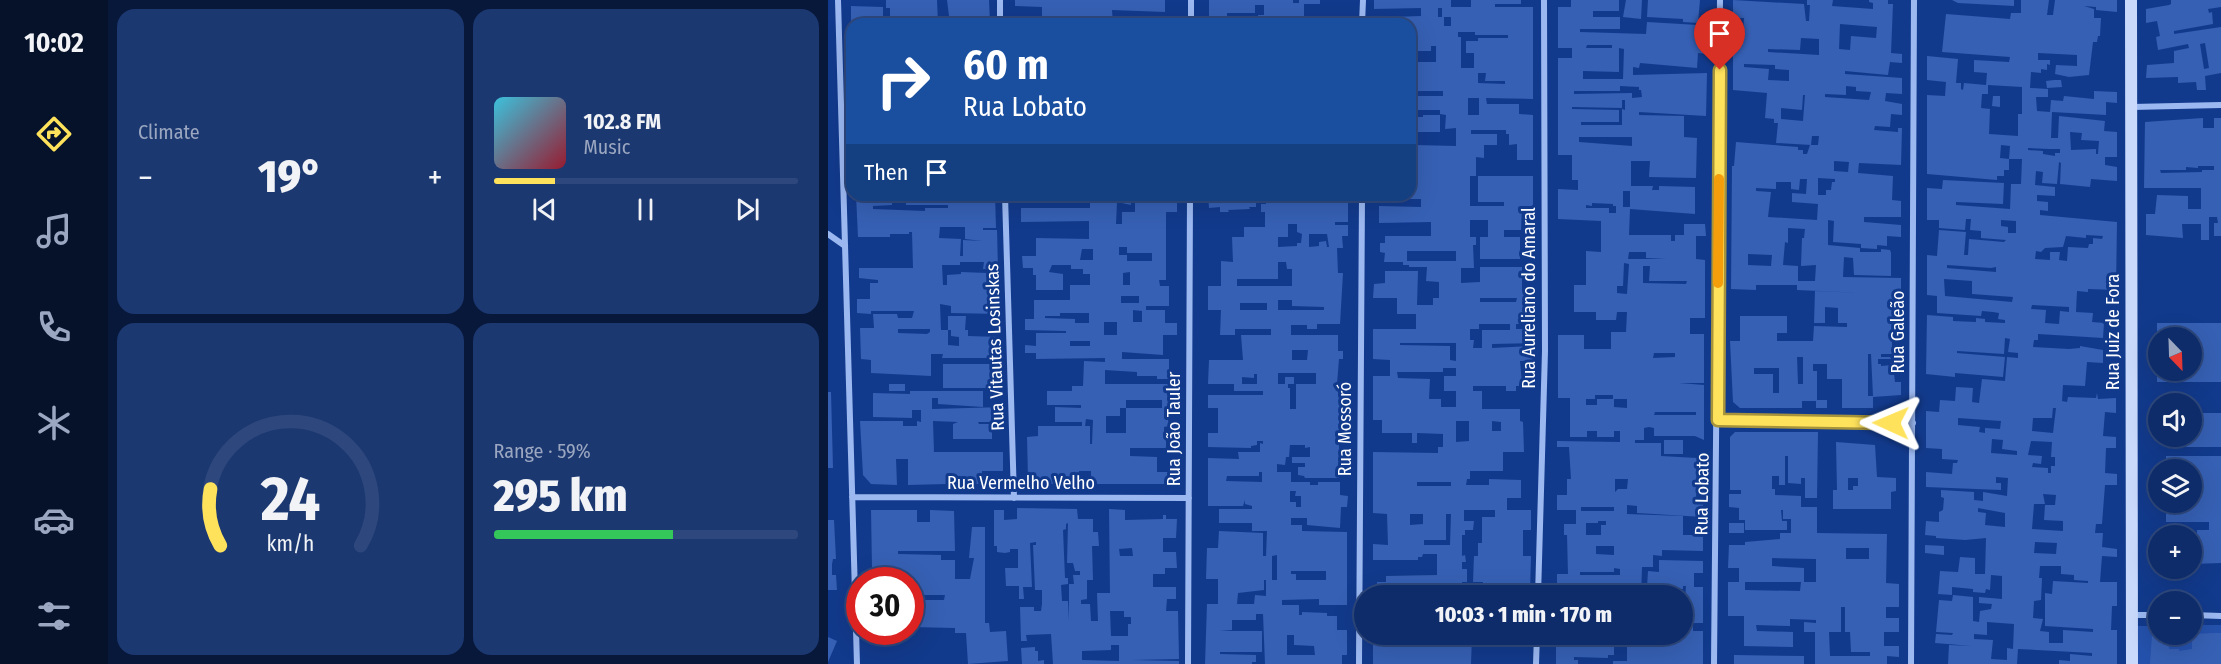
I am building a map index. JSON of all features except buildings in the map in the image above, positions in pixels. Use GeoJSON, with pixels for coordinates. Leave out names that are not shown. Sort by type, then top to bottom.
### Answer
{"type":"FeatureCollection","features":[{"type":"Feature","properties":{"kind":"street"},"geometry":{"type":"LineString","coordinates":[[838,0],[857,664]]}},
{"type":"Feature","properties":{"kind":"street"},"geometry":{"type":"LineString","coordinates":[[1000,0],[1000,18]]}},
{"type":"Feature","properties":{"kind":"street"},"geometry":{"type":"LineString","coordinates":[[1191,0],[1191,18]]}},
{"type":"Feature","properties":{"kind":"street"},"geometry":{"type":"LineString","coordinates":[[1362,18],[1363,0]]}},
{"type":"Feature","properties":{"kind":"street","name":"Rua Aureliano do Amaral"},"geometry":{"type":"LineString","coordinates":[[1538,585],[1545,351],[1544,0]]}},
{"type":"Feature","properties":{"kind":"street","name":"Rua Lobato"},"geometry":{"type":"LineString","coordinates":[[1714,664],[1720,0]]}},
{"type":"Feature","properties":{"kind":"street","name":"Rua Galeão"},"geometry":{"type":"LineString","coordinates":[[1911,664],[1914,0]]}},
{"type":"Feature","properties":{"kind":"street","name":"Rua Juiz de Fora"},"geometry":{"type":"LineString","coordinates":[[2131,0],[2132,664]]}},
{"type":"Feature","properties":{"kind":"street"},"geometry":{"type":"LineString","coordinates":[[2131,107],[2221,105]]}},
{"type":"Feature","properties":{"kind":"street","name":"Rua Vitautas Losinskas"},"geometry":{"type":"LineString","coordinates":[[1005,201],[1014,498]]}},
{"type":"Feature","properties":{"kind":"street","name":"Rua João Tauler"},"geometry":{"type":"LineString","coordinates":[[1188,664],[1190,201]]}},
{"type":"Feature","properties":{"kind":"street","name":"Rua Mossoró"},"geometry":{"type":"LineString","coordinates":[[1359,664],[1362,201]]}},
{"type":"Feature","properties":{"kind":"street"},"geometry":{"type":"LineString","coordinates":[[828,234],[845,246]]}},
{"type":"Feature","properties":{"kind":"street"},"geometry":{"type":"LineString","coordinates":[[1718,420],[1913,423]]}},
{"type":"Feature","properties":{"kind":"street","name":"Rua Vermelho Velho"},"geometry":{"type":"LineString","coordinates":[[852,497],[1189,498]]}},
{"type":"Feature","properties":{"kind":"street"},"geometry":{"type":"LineString","coordinates":[[2131,615],[2148,615]]}},
{"type":"Feature","properties":{"kind":"street"},"geometry":{"type":"LineString","coordinates":[[2202,615],[2221,615]]}},
{"type":"Feature","properties":{"kind":"street"},"geometry":{"type":"LineString","coordinates":[[1536,664],[1537,645]]}},
{"type":"Feature","properties":{"kind":"shaded area"},"geometry":{"type":"Polygon","coordinates":[[[2202,625],[2221,625],[2221,664],[2138,664],[2137,626],[2148,626],[2148,645],[2202,645],[2202,625]]]}},
{"type":"Feature","properties":{"kind":"slow traffic"},"geometry":{"type":"LineString","coordinates":[[1718,283],[1719,179]]}},
{"type":"Feature","properties":{"kind":"route"},"geometry":{"type":"LineString","coordinates":[[1720,70],[1718,420],[1891,423]]}}]}
